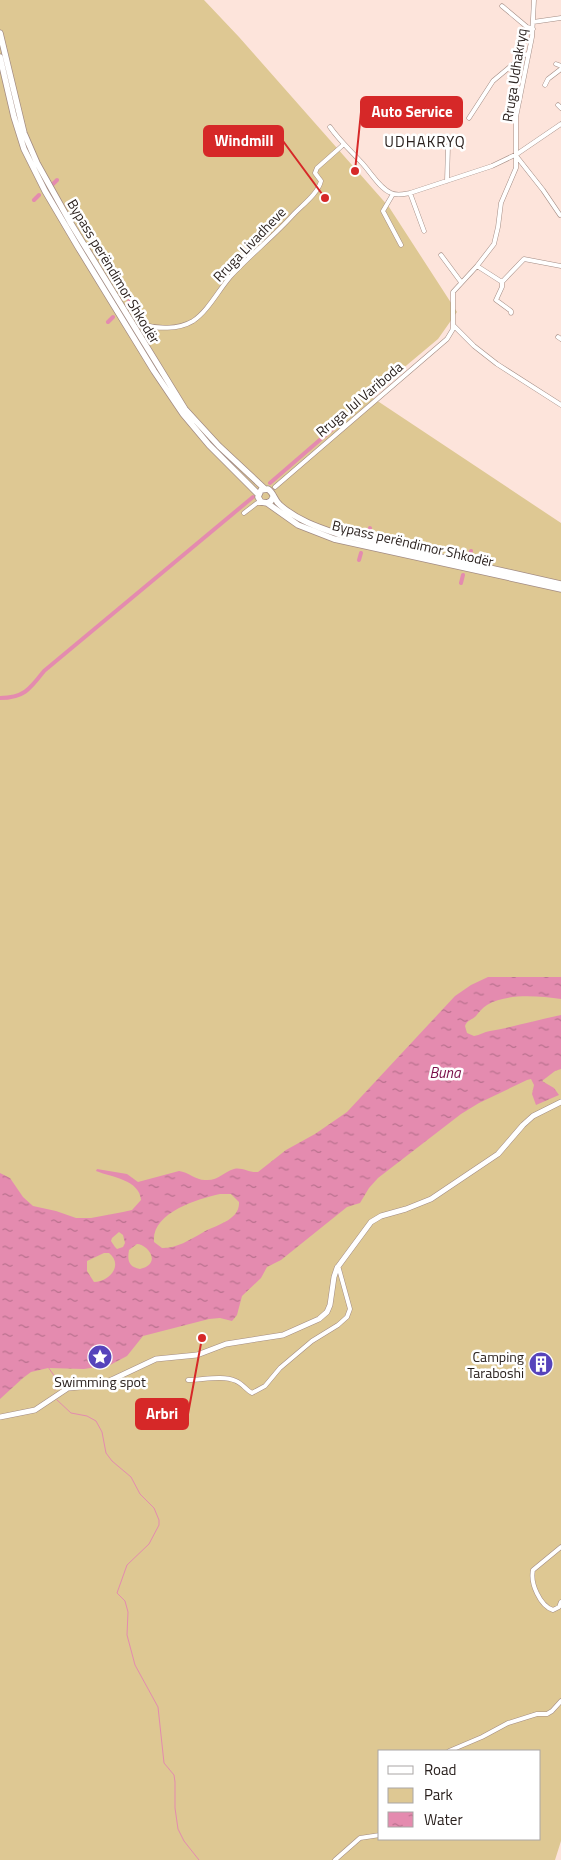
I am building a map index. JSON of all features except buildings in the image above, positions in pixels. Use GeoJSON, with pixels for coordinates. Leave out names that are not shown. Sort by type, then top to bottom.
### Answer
{"type":"FeatureCollection","features":[{"type":"Feature","properties":{"kind":"highway","name":"Bypass perëndimor Shkodër"},"geometry":{"type":"LineString","coordinates":[[0,33],[24,133],[37,163],[70,222],[185,409],[219,446],[269,488],[282,507],[316,527],[338,534],[561,584]]}},
{"type":"Feature","properties":{"kind":"highway","name":"Bypass perëndimor Shkodër"},"geometry":{"type":"LineString","coordinates":[[0,57],[24,149],[45,191],[68,230],[154,371],[183,414],[265,503],[298,524],[334,539],[561,589]]}},
{"type":"Feature","properties":{"kind":"highway"},"geometry":{"type":"LineString","coordinates":[[258,495],[269,488]]}},
{"type":"Feature","properties":{"kind":"highway"},"geometry":{"type":"LineString","coordinates":[[265,503],[271,501],[273,495]]}},
{"type":"Feature","properties":{"kind":"main road"},"geometry":{"type":"LineString","coordinates":[[0,1417],[35,1410],[68,1388],[100,1384],[156,1359],[197,1355],[226,1344],[283,1335],[319,1319],[327,1312],[331,1301],[337,1267],[374,1219],[413,1207],[431,1199],[498,1154],[533,1116],[561,1102]]}},
{"type":"Feature","properties":{"kind":"street","name":"Rruga Udhakryq"},"geometry":{"type":"LineString","coordinates":[[461,282],[477,266],[494,244],[500,203],[514,174],[517,155],[516,117],[525,80],[533,29],[534,0]]}},
{"type":"Feature","properties":{"kind":"street"},"geometry":{"type":"LineString","coordinates":[[502,6],[527,27],[533,29]]}},
{"type":"Feature","properties":{"kind":"street"},"geometry":{"type":"LineString","coordinates":[[533,22],[561,18]]}},
{"type":"Feature","properties":{"kind":"street"},"geometry":{"type":"LineString","coordinates":[[469,118],[498,75],[524,54],[528,54]]}},
{"type":"Feature","properties":{"kind":"street"},"geometry":{"type":"LineString","coordinates":[[545,85],[548,79],[561,68],[556,64]]}},
{"type":"Feature","properties":{"kind":"street"},"geometry":{"type":"LineString","coordinates":[[330,126],[343,145],[359,159],[387,191],[393,194],[410,194],[492,166],[517,155],[561,124]]}},
{"type":"Feature","properties":{"kind":"street","name":"Rruga Livadheve"},"geometry":{"type":"LineString","coordinates":[[141,324],[160,328],[173,327],[183,325],[196,318],[241,266],[289,220],[315,191],[321,181],[315,173],[317,168],[343,145]]}},
{"type":"Feature","properties":{"kind":"street"},"geometry":{"type":"LineString","coordinates":[[447,181],[448,146]]}},
{"type":"Feature","properties":{"kind":"street"},"geometry":{"type":"LineString","coordinates":[[517,155],[560,215]]}},
{"type":"Feature","properties":{"kind":"street"},"geometry":{"type":"LineString","coordinates":[[393,194],[384,211],[401,244]]}},
{"type":"Feature","properties":{"kind":"street"},"geometry":{"type":"LineString","coordinates":[[410,194],[424,231]]}},
{"type":"Feature","properties":{"kind":"street"},"geometry":{"type":"LineString","coordinates":[[441,254],[461,282],[452,295],[453,325],[474,346],[497,364],[561,405]]}},
{"type":"Feature","properties":{"kind":"street"},"geometry":{"type":"LineString","coordinates":[[511,313],[511,311],[496,300],[502,287],[502,282],[524,260],[561,266]]}},
{"type":"Feature","properties":{"kind":"street"},"geometry":{"type":"LineString","coordinates":[[477,266],[502,282]]}},
{"type":"Feature","properties":{"kind":"street","name":"Rruga Jul Variboda"},"geometry":{"type":"LineString","coordinates":[[269,488],[447,339],[453,329],[453,325]]}},
{"type":"Feature","properties":{"kind":"street"},"geometry":{"type":"LineString","coordinates":[[244,513],[255,504],[258,495]]}},
{"type":"Feature","properties":{"kind":"street"},"geometry":{"type":"LineString","coordinates":[[255,504],[265,503]]}},
{"type":"Feature","properties":{"kind":"street"},"geometry":{"type":"LineString","coordinates":[[188,1380],[215,1378],[233,1380],[242,1384],[252,1394],[261,1389],[280,1368],[312,1340],[338,1325],[347,1317],[350,1309],[339,1268],[337,1267]]}},
{"type":"Feature","properties":{"kind":"street"},"geometry":{"type":"LineString","coordinates":[[561,1547],[533,1570],[532,1577],[538,1595],[547,1608],[556,1609],[561,1602]]}},
{"type":"Feature","properties":{"kind":"street"},"geometry":{"type":"LineString","coordinates":[[452,1750],[482,1738],[508,1723],[537,1714],[547,1714],[561,1701]]}},
{"type":"Feature","properties":{"kind":"street"},"geometry":{"type":"LineString","coordinates":[[335,1860],[360,1838],[378,1835]]}},
{"type":"Feature","properties":{"kind":"green space"},"geometry":{"type":"Polygon","coordinates":[[[0,0],[204,0],[389,207],[457,312],[438,339],[370,396],[561,523],[561,1841],[555,1860],[0,1860],[0,0]]]}},
{"type":"Feature","properties":{"kind":"water","name":"Buna"},"geometry":{"type":"Polygon","coordinates":[[[488,977],[561,977],[561,999],[533,996],[513,997],[495,1001],[485,1006],[465,1026],[467,1033],[474,1036],[488,1031],[561,1015],[561,1069],[555,1071],[542,1081],[554,1088],[559,1095],[536,1105],[532,1094],[534,1085],[531,1079],[479,1103],[461,1114],[378,1178],[360,1203],[347,1207],[281,1260],[267,1267],[261,1278],[242,1296],[237,1315],[232,1321],[220,1318],[209,1319],[143,1336],[127,1356],[110,1365],[84,1369],[48,1368],[31,1372],[0,1399],[0,1173],[10,1178],[23,1197],[33,1206],[76,1218],[91,1218],[132,1210],[141,1200],[136,1188],[124,1180],[96,1171],[97,1169],[127,1174],[138,1182],[179,1171],[205,1180],[217,1178],[234,1169],[258,1172],[286,1150],[315,1134],[347,1112],[455,996],[471,985],[488,977]],[[220,1194],[177,1209],[168,1215],[155,1232],[154,1242],[162,1248],[168,1248],[188,1241],[226,1222],[235,1214],[239,1202],[231,1194],[220,1194]],[[119,1232],[111,1241],[117,1249],[123,1247],[125,1243],[123,1235],[119,1232]],[[137,1244],[129,1250],[128,1257],[133,1267],[140,1269],[148,1266],[151,1262],[150,1253],[143,1246],[137,1244]],[[104,1253],[87,1261],[87,1271],[94,1282],[105,1279],[113,1272],[115,1267],[113,1258],[109,1253],[104,1253]]]}},
{"type":"Feature","properties":{"kind":"waterway"},"geometry":{"type":"LineString","coordinates":[[53,184],[57,180]]}},
{"type":"Feature","properties":{"kind":"waterway"},"geometry":{"type":"LineString","coordinates":[[34,200],[39,195]]}},
{"type":"Feature","properties":{"kind":"waterway"},"geometry":{"type":"LineString","coordinates":[[127,304],[131,299]]}},
{"type":"Feature","properties":{"kind":"waterway"},"geometry":{"type":"LineString","coordinates":[[108,322],[113,317]]}},
{"type":"Feature","properties":{"kind":"waterway"},"geometry":{"type":"LineString","coordinates":[[270,483],[336,426]]}},
{"type":"Feature","properties":{"kind":"waterway"},"geometry":{"type":"LineString","coordinates":[[0,698],[8,698],[26,691],[44,671],[253,497]]}},
{"type":"Feature","properties":{"kind":"waterway"},"geometry":{"type":"LineString","coordinates":[[368,533],[370,528]]}},
{"type":"Feature","properties":{"kind":"waterway"},"geometry":{"type":"LineString","coordinates":[[470,555],[471,551]]}},
{"type":"Feature","properties":{"kind":"waterway"},"geometry":{"type":"LineString","coordinates":[[359,560],[361,553]]}},
{"type":"Feature","properties":{"kind":"waterway"},"geometry":{"type":"LineString","coordinates":[[461,583],[463,575]]}},
{"type":"Feature","properties":{"kind":"waterway"},"geometry":{"type":"LineString","coordinates":[[48,1367],[58,1381],[55,1390]]}},
{"type":"Feature","properties":{"kind":"waterway"},"geometry":{"type":"LineString","coordinates":[[57,1400],[71,1413],[87,1416],[96,1421],[102,1432],[106,1453],[112,1461],[131,1477],[140,1494],[154,1508],[159,1520],[159,1525],[149,1544],[127,1565],[117,1593],[125,1601],[128,1612],[127,1635],[135,1665],[158,1707],[164,1763],[174,1775],[178,1829],[184,1841],[199,1860]]}},
{"type":"Feature","properties":{"kind":"place","name":"Auto Service"},"geometry":{"type":"Point","coordinates":[355,171]}},
{"type":"Feature","properties":{"kind":"place","name":"Windmill"},"geometry":{"type":"Point","coordinates":[325,198]}},
{"type":"Feature","properties":{"kind":"place","name":"Arbri"},"geometry":{"type":"Point","coordinates":[202,1338]}},
{"type":"Feature","properties":{"kind":"place","name":"Swimming spot"},"geometry":{"type":"Point","coordinates":[100,1357]}},
{"type":"Feature","properties":{"kind":"place","name":"Camping Taraboshi"},"geometry":{"type":"Point","coordinates":[541,1364]}},
{"type":"Feature","properties":{"kind":"district","name":"UDHAKRYQ"},"geometry":{"type":"Point","coordinates":[425,141]}}]}
